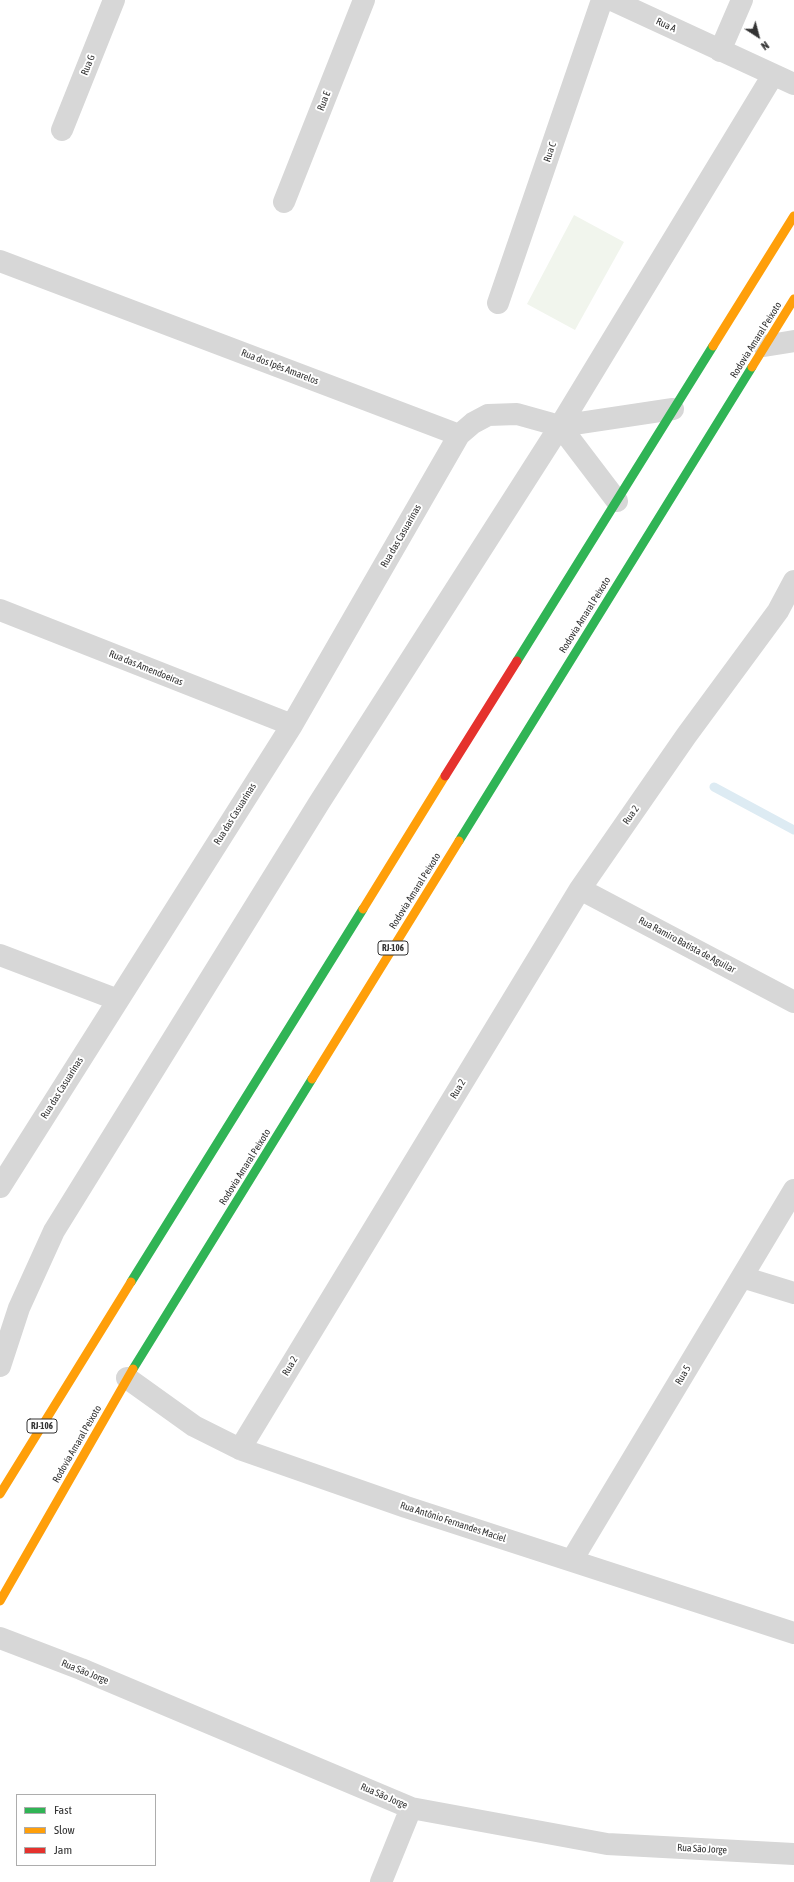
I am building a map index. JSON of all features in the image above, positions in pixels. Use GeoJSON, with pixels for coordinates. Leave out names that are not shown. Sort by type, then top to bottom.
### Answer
{"type":"FeatureCollection","features":[{"type":"Feature","properties":{"kind":"highway","name":"RJ-106"},"geometry":{"type":"LineString","coordinates":[[0,1494],[83,1358],[794,216]]}},
{"type":"Feature","properties":{"kind":"highway","name":"Rodovia Amaral Peixoto"},"geometry":{"type":"LineString","coordinates":[[0,1601],[127,1378],[794,299]]}},
{"type":"Feature","properties":{"kind":"street","name":"Rua G"},"geometry":{"type":"LineString","coordinates":[[62,130],[114,0]]}},
{"type":"Feature","properties":{"kind":"street","name":"Rua E"},"geometry":{"type":"LineString","coordinates":[[284,202],[364,0]]}},
{"type":"Feature","properties":{"kind":"street","name":"Rua C"},"geometry":{"type":"LineString","coordinates":[[498,303],[602,0]]}},
{"type":"Feature","properties":{"kind":"street","name":"Rua A"},"geometry":{"type":"LineString","coordinates":[[612,0],[794,84]]}},
{"type":"Feature","properties":{"kind":"street"},"geometry":{"type":"LineString","coordinates":[[720,51],[742,0]]}},
{"type":"Feature","properties":{"kind":"street"},"geometry":{"type":"LineString","coordinates":[[0,1366],[19,1308],[54,1231],[319,803],[560,426],[774,75]]}},
{"type":"Feature","properties":{"kind":"street","name":"Rua dos Ipês Amarelos"},"geometry":{"type":"LineString","coordinates":[[0,261],[459,435]]}},
{"type":"Feature","properties":{"kind":"street"},"geometry":{"type":"LineString","coordinates":[[764,346],[794,341]]}},
{"type":"Feature","properties":{"kind":"street"},"geometry":{"type":"LineString","coordinates":[[459,435],[473,423],[488,415],[517,414],[560,426],[673,409]]}},
{"type":"Feature","properties":{"kind":"street"},"geometry":{"type":"LineString","coordinates":[[560,426],[617,501]]}},
{"type":"Feature","properties":{"kind":"street","name":"Rua das Casuarinas"},"geometry":{"type":"LineString","coordinates":[[0,1187],[292,725],[459,435]]}},
{"type":"Feature","properties":{"kind":"street","name":"Rua 2"},"geometry":{"type":"LineString","coordinates":[[240,1449],[580,889],[686,736],[786,614],[794,581]]}},
{"type":"Feature","properties":{"kind":"street","name":"Rua das Amendoeiras"},"geometry":{"type":"LineString","coordinates":[[0,610],[292,725]]}},
{"type":"Feature","properties":{"kind":"street","name":"Rua Ramiro Batista de Aguilar"},"geometry":{"type":"LineString","coordinates":[[580,889],[794,1002]]}},
{"type":"Feature","properties":{"kind":"street"},"geometry":{"type":"LineString","coordinates":[[0,955],[118,1000]]}},
{"type":"Feature","properties":{"kind":"street","name":"Rua 5"},"geometry":{"type":"LineString","coordinates":[[572,1560],[794,1190]]}},
{"type":"Feature","properties":{"kind":"street"},"geometry":{"type":"LineString","coordinates":[[742,1277],[794,1293]]}},
{"type":"Feature","properties":{"kind":"street","name":"Rua Antônio Fernandes Maciel"},"geometry":{"type":"LineString","coordinates":[[127,1378],[194,1426],[240,1449],[406,1507],[794,1633]]}},
{"type":"Feature","properties":{"kind":"street","name":"Rua São Jorge"},"geometry":{"type":"LineString","coordinates":[[0,1638],[81,1670],[411,1808],[607,1844],[794,1854]]}},
{"type":"Feature","properties":{"kind":"street"},"geometry":{"type":"LineString","coordinates":[[381,1882],[411,1808]]}},
{"type":"Feature","properties":{"kind":"shaded area"},"geometry":{"type":"Polygon","coordinates":[[[574,215],[624,242],[575,330],[527,304],[574,215]]]}},
{"type":"Feature","properties":{"kind":"waterway"},"geometry":{"type":"LineString","coordinates":[[714,787],[794,830]]}},
{"type":"Feature","properties":{"kind":"traffic: fast"},"geometry":{"type":"LineString","coordinates":[[517,661],[713,346]]}},
{"type":"Feature","properties":{"kind":"traffic: fast"},"geometry":{"type":"LineString","coordinates":[[459,841],[752,367]]}},
{"type":"Feature","properties":{"kind":"traffic: fast"},"geometry":{"type":"LineString","coordinates":[[131,1282],[363,909]]}},
{"type":"Feature","properties":{"kind":"traffic: fast"},"geometry":{"type":"LineString","coordinates":[[133,1369],[312,1079]]}},
{"type":"Feature","properties":{"kind":"traffic: slow"},"geometry":{"type":"LineString","coordinates":[[713,346],[794,216]]}},
{"type":"Feature","properties":{"kind":"traffic: slow"},"geometry":{"type":"LineString","coordinates":[[752,367],[794,299]]}},
{"type":"Feature","properties":{"kind":"traffic: slow"},"geometry":{"type":"LineString","coordinates":[[363,909],[445,776]]}},
{"type":"Feature","properties":{"kind":"traffic: slow"},"geometry":{"type":"LineString","coordinates":[[312,1079],[459,841]]}},
{"type":"Feature","properties":{"kind":"traffic: slow"},"geometry":{"type":"LineString","coordinates":[[0,1494],[131,1282]]}},
{"type":"Feature","properties":{"kind":"traffic: slow"},"geometry":{"type":"LineString","coordinates":[[0,1601],[133,1369]]}},
{"type":"Feature","properties":{"kind":"traffic: jam"},"geometry":{"type":"LineString","coordinates":[[445,776],[517,661]]}}]}
